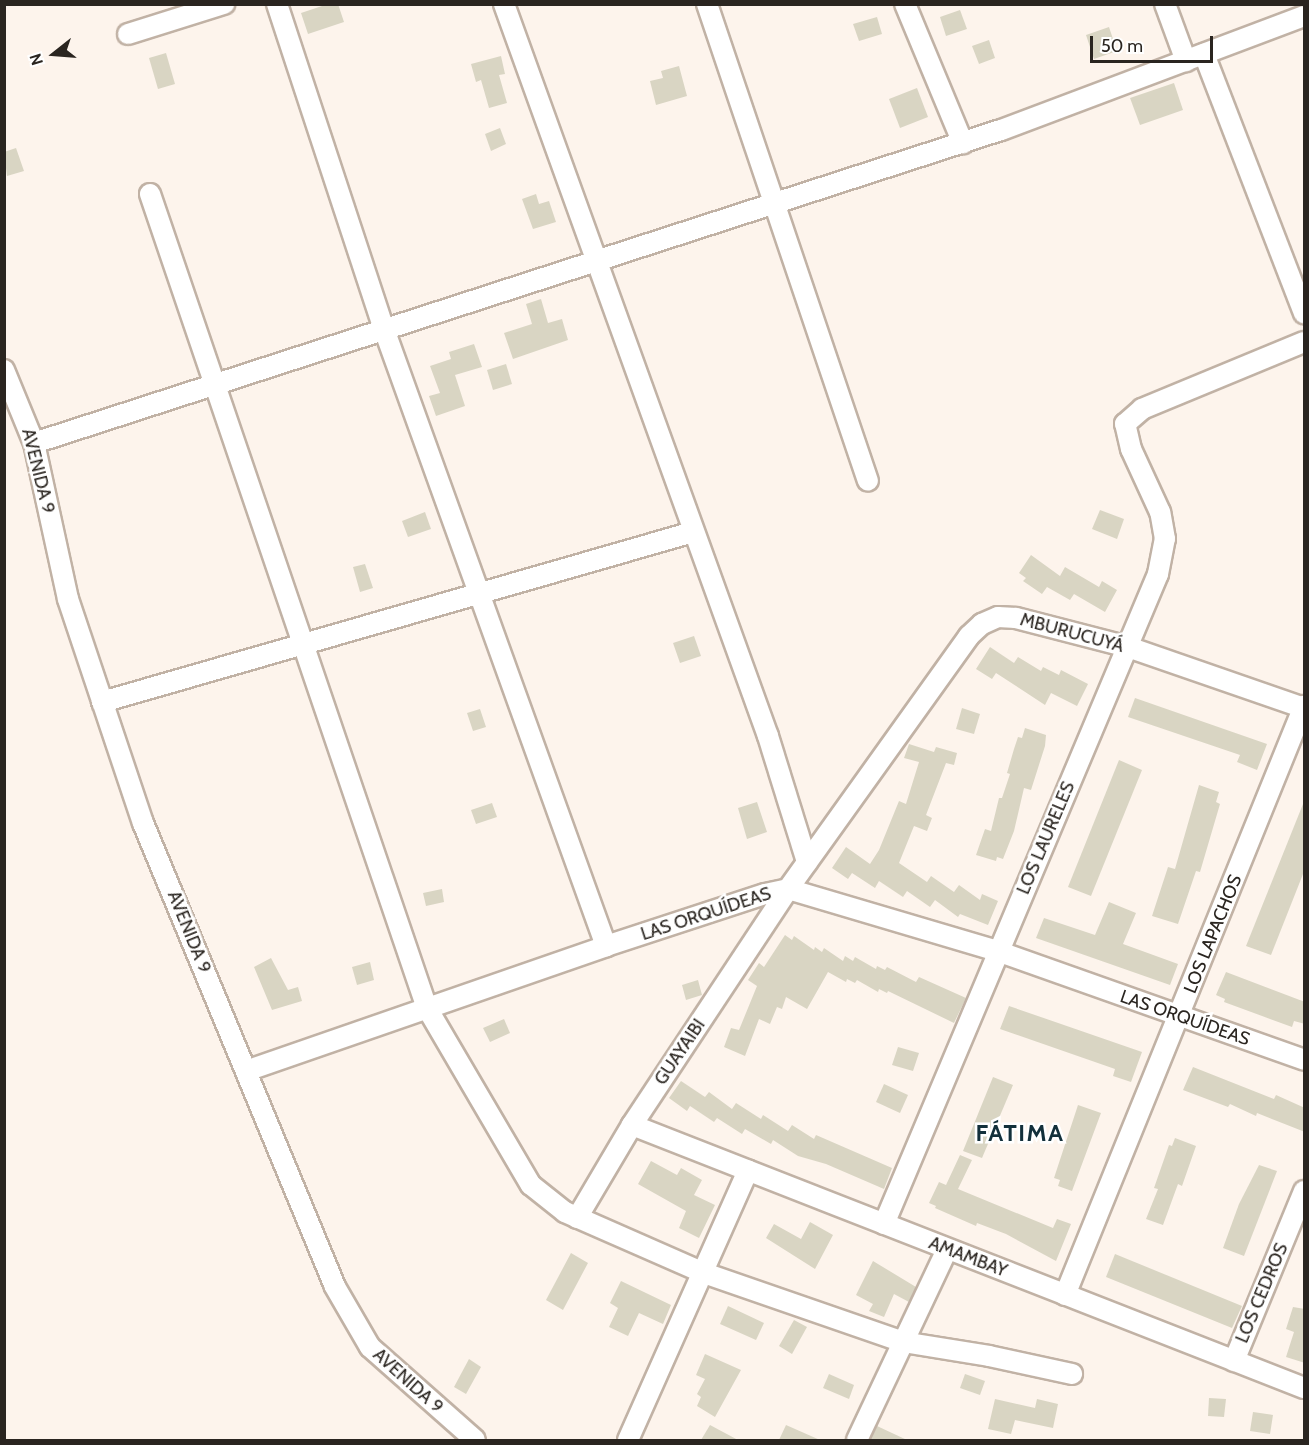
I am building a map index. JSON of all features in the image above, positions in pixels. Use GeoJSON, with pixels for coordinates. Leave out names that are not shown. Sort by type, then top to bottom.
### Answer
{"type":"FeatureCollection","features":[{"type":"Feature","properties":{"kind":"street"},"geometry":{"type":"LineString","coordinates":[[128,34],[224,4]]}},
{"type":"Feature","properties":{"kind":"street"},"geometry":{"type":"LineString","coordinates":[[277,4],[384,329],[606,946]]}},
{"type":"Feature","properties":{"kind":"street"},"geometry":{"type":"LineString","coordinates":[[504,4],[768,736],[807,862]]}},
{"type":"Feature","properties":{"kind":"street"},"geometry":{"type":"LineString","coordinates":[[707,4],[868,481]]}},
{"type":"Feature","properties":{"kind":"street"},"geometry":{"type":"LineString","coordinates":[[905,4],[963,143]]}},
{"type":"Feature","properties":{"kind":"street"},"geometry":{"type":"LineString","coordinates":[[1165,4],[1195,57],[1305,313]]}},
{"type":"Feature","properties":{"kind":"street"},"geometry":{"type":"LineString","coordinates":[[34,442],[963,143],[1305,16]]}},
{"type":"Feature","properties":{"kind":"street"},"geometry":{"type":"LineString","coordinates":[[150,194],[427,1008],[531,1185],[565,1212],[704,1273],[903,1342],[989,1356],[1072,1374]]}},
{"type":"Feature","properties":{"kind":"street","name":"LOS LAURELES"},"geometry":{"type":"LineString","coordinates":[[884,1224],[1158,574],[1165,539],[1160,512],[1131,449],[1125,424],[1142,409],[1305,342]]}},
{"type":"Feature","properties":{"kind":"street","name":"AVENIDA 9"},"geometry":{"type":"LineString","coordinates":[[4,370],[34,442],[68,600],[143,823],[334,1285],[370,1347],[475,1440]]}},
{"type":"Feature","properties":{"kind":"street"},"geometry":{"type":"LineString","coordinates":[[102,702],[693,532]]}},
{"type":"Feature","properties":{"kind":"street","name":"MBURUCUYÁ"},"geometry":{"type":"LineString","coordinates":[[788,889],[969,636],[982,624],[998,617],[1016,618],[1128,647],[1304,707]]}},
{"type":"Feature","properties":{"kind":"street","name":"LOS LAPACHOS"},"geometry":{"type":"LineString","coordinates":[[1065,1295],[1304,707]]}},
{"type":"Feature","properties":{"kind":"street","name":"LAS ORQUÍDEAS"},"geometry":{"type":"LineString","coordinates":[[246,1071],[606,946],[765,894],[788,889],[998,951],[1305,1060]]}},
{"type":"Feature","properties":{"kind":"street","name":"GUAYAIBI"},"geometry":{"type":"LineString","coordinates":[[577,1218],[632,1125],[788,889]]}},
{"type":"Feature","properties":{"kind":"street","name":"AMAMBAY"},"geometry":{"type":"LineString","coordinates":[[632,1125],[1305,1388]]}},
{"type":"Feature","properties":{"kind":"street"},"geometry":{"type":"LineString","coordinates":[[628,1440],[748,1171]]}},
{"type":"Feature","properties":{"kind":"street","name":"LOS CEDROS"},"geometry":{"type":"LineString","coordinates":[[1234,1361],[1305,1191]]}},
{"type":"Feature","properties":{"kind":"street"},"geometry":{"type":"LineString","coordinates":[[857,1440],[947,1250]]}},
{"type":"Feature","properties":{"kind":"building"},"geometry":{"type":"Polygon","coordinates":[[[328,4],[338,4],[344,22],[308,34],[301,13],[328,4]]]}},
{"type":"Feature","properties":{"kind":"building"},"geometry":{"type":"Polygon","coordinates":[[[960,10],[967,29],[946,36],[940,17],[960,10]]]}},
{"type":"Feature","properties":{"kind":"building"},"geometry":{"type":"Polygon","coordinates":[[[877,17],[882,34],[859,41],[853,24],[877,17]]]}},
{"type":"Feature","properties":{"kind":"building"},"geometry":{"type":"Polygon","coordinates":[[[1109,27],[1117,51],[1094,59],[1086,35],[1109,27]]]}},
{"type":"Feature","properties":{"kind":"building"},"geometry":{"type":"Polygon","coordinates":[[[989,40],[995,58],[979,64],[972,46],[989,40]]]}},
{"type":"Feature","properties":{"kind":"building"},"geometry":{"type":"Polygon","coordinates":[[[166,53],[175,84],[158,89],[149,58],[166,53]]]}},
{"type":"Feature","properties":{"kind":"building"},"geometry":{"type":"Polygon","coordinates":[[[501,56],[505,74],[499,75],[507,103],[489,108],[481,80],[476,82],[471,64],[501,56]]]}},
{"type":"Feature","properties":{"kind":"building"},"geometry":{"type":"Polygon","coordinates":[[[679,66],[687,96],[656,105],[650,81],[663,78],[661,71],[679,66]]]}},
{"type":"Feature","properties":{"kind":"building"},"geometry":{"type":"Polygon","coordinates":[[[1174,83],[1183,110],[1140,125],[1130,98],[1174,83]]]}},
{"type":"Feature","properties":{"kind":"building"},"geometry":{"type":"Polygon","coordinates":[[[917,88],[928,117],[900,128],[889,99],[917,88]]]}},
{"type":"Feature","properties":{"kind":"building"},"geometry":{"type":"Polygon","coordinates":[[[500,128],[506,144],[491,151],[485,134],[500,128]]]}},
{"type":"Feature","properties":{"kind":"building"},"geometry":{"type":"Polygon","coordinates":[[[16,148],[24,171],[7,176],[4,152],[16,148]]]}},
{"type":"Feature","properties":{"kind":"building"},"geometry":{"type":"Polygon","coordinates":[[[536,194],[539,204],[549,201],[556,222],[533,229],[522,199],[536,194]]]}},
{"type":"Feature","properties":{"kind":"building"},"geometry":{"type":"Polygon","coordinates":[[[541,299],[548,323],[562,319],[568,340],[513,359],[504,333],[532,324],[526,304],[541,299]]]}},
{"type":"Feature","properties":{"kind":"building"},"geometry":{"type":"Polygon","coordinates":[[[474,344],[482,367],[455,375],[465,406],[436,416],[429,396],[440,393],[430,366],[451,359],[449,352],[474,344]]]}},
{"type":"Feature","properties":{"kind":"building"},"geometry":{"type":"Polygon","coordinates":[[[506,364],[512,384],[493,390],[487,370],[506,364]]]}},
{"type":"Feature","properties":{"kind":"building"},"geometry":{"type":"Polygon","coordinates":[[[1100,510],[1124,519],[1117,539],[1092,529],[1100,510]]]}},
{"type":"Feature","properties":{"kind":"building"},"geometry":{"type":"Polygon","coordinates":[[[425,512],[431,529],[408,537],[402,521],[425,512]]]}},
{"type":"Feature","properties":{"kind":"building"},"geometry":{"type":"Polygon","coordinates":[[[1031,555],[1060,576],[1065,567],[1099,587],[1102,581],[1117,590],[1105,612],[1074,594],[1070,600],[1047,587],[1042,594],[1023,581],[1026,578],[1019,573],[1031,555]]]}},
{"type":"Feature","properties":{"kind":"building"},"geometry":{"type":"Polygon","coordinates":[[[365,564],[373,588],[360,592],[353,567],[365,564]]]}},
{"type":"Feature","properties":{"kind":"building"},"geometry":{"type":"Polygon","coordinates":[[[694,636],[701,656],[680,663],[673,643],[694,636]]]}},
{"type":"Feature","properties":{"kind":"building"},"geometry":{"type":"Polygon","coordinates":[[[990,647],[1014,663],[1018,657],[1041,671],[1043,667],[1059,675],[1061,670],[1088,684],[1077,706],[1051,693],[1045,705],[996,673],[992,679],[976,669],[990,647]]]}},
{"type":"Feature","properties":{"kind":"building"},"geometry":{"type":"Polygon","coordinates":[[[1135,698],[1267,744],[1257,770],[1237,762],[1240,755],[1128,717],[1135,698]]]}},
{"type":"Feature","properties":{"kind":"building"},"geometry":{"type":"Polygon","coordinates":[[[962,708],[980,714],[974,734],[956,729],[962,708]]]}},
{"type":"Feature","properties":{"kind":"building"},"geometry":{"type":"Polygon","coordinates":[[[480,709],[486,727],[473,731],[467,713],[480,709]]]}},
{"type":"Feature","properties":{"kind":"building"},"geometry":{"type":"Polygon","coordinates":[[[1025,728],[1046,735],[1045,746],[1031,790],[1024,788],[1014,831],[1003,859],[997,857],[996,861],[976,855],[985,829],[991,831],[999,798],[1002,798],[1010,774],[1007,773],[1014,749],[1018,737],[1022,738],[1025,728]]]}},
{"type":"Feature","properties":{"kind":"building"},"geometry":{"type":"Polygon","coordinates":[[[909,744],[934,752],[936,747],[957,753],[954,765],[946,763],[926,815],[932,818],[927,831],[914,826],[899,863],[927,882],[931,876],[954,892],[959,885],[980,900],[982,894],[998,901],[988,925],[960,914],[958,917],[935,900],[930,907],[907,891],[903,897],[879,881],[875,888],[852,873],[848,879],[832,868],[846,847],[870,864],[879,850],[899,801],[906,804],[919,762],[904,758],[909,744]]]}},
{"type":"Feature","properties":{"kind":"building"},"geometry":{"type":"Polygon","coordinates":[[[1119,760],[1142,770],[1091,896],[1068,887],[1119,760]]]}},
{"type":"Feature","properties":{"kind":"building"},"geometry":{"type":"Polygon","coordinates":[[[1199,785],[1219,792],[1216,802],[1220,804],[1200,872],[1196,871],[1178,924],[1152,916],[1168,867],[1175,869],[1199,785]]]}},
{"type":"Feature","properties":{"kind":"building"},"geometry":{"type":"Polygon","coordinates":[[[757,802],[767,832],[747,839],[738,808],[757,802]]]}},
{"type":"Feature","properties":{"kind":"building"},"geometry":{"type":"Polygon","coordinates":[[[492,803],[497,817],[476,824],[471,810],[492,803]]]}},
{"type":"Feature","properties":{"kind":"building"},"geometry":{"type":"Polygon","coordinates":[[[1303,804],[1305,869],[1271,955],[1246,946],[1303,804]]]}},
{"type":"Feature","properties":{"kind":"building"},"geometry":{"type":"Polygon","coordinates":[[[442,889],[444,902],[426,906],[423,893],[442,889]]]}},
{"type":"Feature","properties":{"kind":"building"},"geometry":{"type":"Polygon","coordinates":[[[1109,902],[1136,913],[1123,944],[1178,964],[1170,985],[1036,938],[1044,918],[1095,935],[1109,902]]]}},
{"type":"Feature","properties":{"kind":"building"},"geometry":{"type":"Polygon","coordinates":[[[785,935],[792,940],[794,936],[814,950],[815,947],[822,952],[824,948],[843,961],[845,956],[853,961],[855,957],[876,969],[877,966],[885,970],[887,967],[916,982],[919,977],[966,998],[954,1023],[888,991],[887,993],[879,989],[878,992],[857,980],[855,983],[847,979],[846,982],[828,972],[807,1009],[786,997],[782,1009],[777,1007],[770,1024],[759,1019],[745,1056],[724,1047],[731,1028],[739,1030],[757,986],[748,980],[759,963],[764,967],[785,935]]]}},
{"type":"Feature","properties":{"kind":"building"},"geometry":{"type":"Polygon","coordinates":[[[271,958],[288,990],[298,987],[302,1001],[272,1010],[254,967],[271,958]]]}},
{"type":"Feature","properties":{"kind":"building"},"geometry":{"type":"Polygon","coordinates":[[[370,962],[374,980],[357,985],[352,967],[370,962]]]}},
{"type":"Feature","properties":{"kind":"building"},"geometry":{"type":"Polygon","coordinates":[[[1226,972],[1305,1002],[1305,1024],[1294,1021],[1292,1027],[1224,1002],[1225,999],[1216,995],[1226,972]]]}},
{"type":"Feature","properties":{"kind":"building"},"geometry":{"type":"Polygon","coordinates":[[[698,980],[702,995],[686,1000],[682,985],[698,980]]]}},
{"type":"Feature","properties":{"kind":"building"},"geometry":{"type":"Polygon","coordinates":[[[1009,1006],[1142,1052],[1131,1082],[1113,1076],[1115,1069],[1000,1029],[1009,1006]]]}},
{"type":"Feature","properties":{"kind":"building"},"geometry":{"type":"Polygon","coordinates":[[[504,1019],[510,1033],[490,1042],[483,1028],[504,1019]]]}},
{"type":"Feature","properties":{"kind":"building"},"geometry":{"type":"Polygon","coordinates":[[[898,1047],[919,1053],[913,1071],[892,1065],[898,1047]]]}},
{"type":"Feature","properties":{"kind":"building"},"geometry":{"type":"Polygon","coordinates":[[[1193,1067],[1274,1099],[1276,1095],[1305,1108],[1305,1132],[1257,1113],[1256,1116],[1230,1104],[1228,1107],[1183,1090],[1193,1067]]]}},
{"type":"Feature","properties":{"kind":"building"},"geometry":{"type":"Polygon","coordinates":[[[993,1077],[1013,1085],[982,1158],[963,1151],[993,1077]]]}},
{"type":"Feature","properties":{"kind":"building"},"geometry":{"type":"Polygon","coordinates":[[[681,1081],[705,1097],[709,1092],[732,1109],[736,1103],[761,1119],[763,1115],[788,1131],[792,1125],[814,1139],[816,1135],[892,1168],[884,1189],[826,1164],[798,1156],[773,1140],[771,1144],[745,1129],[742,1134],[717,1118],[714,1122],[690,1106],[687,1111],[669,1098],[681,1081]]]}},
{"type":"Feature","properties":{"kind":"building"},"geometry":{"type":"Polygon","coordinates":[[[884,1084],[908,1095],[900,1113],[876,1102],[884,1084]]]}},
{"type":"Feature","properties":{"kind":"building"},"geometry":{"type":"Polygon","coordinates":[[[1078,1105],[1101,1113],[1072,1191],[1058,1186],[1060,1180],[1054,1178],[1078,1105]]]}},
{"type":"Feature","properties":{"kind":"building"},"geometry":{"type":"Polygon","coordinates":[[[1175,1138],[1196,1146],[1182,1186],[1178,1184],[1163,1225],[1146,1219],[1158,1189],[1154,1188],[1169,1145],[1172,1146],[1175,1138]]]}},
{"type":"Feature","properties":{"kind":"building"},"geometry":{"type":"Polygon","coordinates":[[[960,1155],[972,1160],[958,1189],[1053,1228],[1057,1219],[1071,1224],[1056,1261],[1006,1234],[977,1223],[976,1226],[935,1208],[936,1206],[929,1203],[939,1182],[946,1185],[960,1155]]]}},
{"type":"Feature","properties":{"kind":"building"},"geometry":{"type":"Polygon","coordinates":[[[651,1161],[677,1175],[681,1168],[702,1180],[694,1195],[715,1205],[699,1238],[679,1228],[686,1211],[638,1184],[651,1161]]]}},
{"type":"Feature","properties":{"kind":"building"},"geometry":{"type":"Polygon","coordinates":[[[1259,1165],[1277,1171],[1244,1256],[1223,1248],[1239,1204],[1259,1165]]]}},
{"type":"Feature","properties":{"kind":"building"},"geometry":{"type":"Polygon","coordinates":[[[810,1222],[833,1235],[815,1269],[766,1238],[774,1224],[801,1239],[810,1222]]]}},
{"type":"Feature","properties":{"kind":"building"},"geometry":{"type":"Polygon","coordinates":[[[571,1253],[588,1263],[563,1310],[546,1300],[571,1253]]]}},
{"type":"Feature","properties":{"kind":"building"},"geometry":{"type":"Polygon","coordinates":[[[1115,1254],[1242,1306],[1232,1328],[1106,1277],[1115,1254]]]}},
{"type":"Feature","properties":{"kind":"building"},"geometry":{"type":"Polygon","coordinates":[[[873,1261],[916,1287],[909,1302],[894,1294],[884,1317],[869,1311],[873,1304],[856,1295],[873,1261]]]}},
{"type":"Feature","properties":{"kind":"building"},"geometry":{"type":"Polygon","coordinates":[[[621,1281],[671,1305],[663,1324],[639,1313],[628,1336],[609,1327],[618,1308],[610,1303],[621,1281]]]}},
{"type":"Feature","properties":{"kind":"building"},"geometry":{"type":"Polygon","coordinates":[[[728,1306],[764,1323],[756,1340],[720,1324],[728,1306]]]}},
{"type":"Feature","properties":{"kind":"building"},"geometry":{"type":"Polygon","coordinates":[[[1293,1307],[1305,1309],[1305,1363],[1286,1357],[1294,1332],[1286,1329],[1293,1307]]]}},
{"type":"Feature","properties":{"kind":"building"},"geometry":{"type":"Polygon","coordinates":[[[794,1320],[807,1327],[792,1354],[779,1346],[794,1320]]]}},
{"type":"Feature","properties":{"kind":"building"},"geometry":{"type":"Polygon","coordinates":[[[705,1354],[741,1370],[715,1417],[697,1406],[701,1397],[697,1394],[705,1379],[696,1375],[705,1354]]]}},
{"type":"Feature","properties":{"kind":"building"},"geometry":{"type":"Polygon","coordinates":[[[469,1359],[481,1367],[466,1394],[454,1387],[469,1359]]]}},
{"type":"Feature","properties":{"kind":"building"},"geometry":{"type":"Polygon","coordinates":[[[829,1374],[854,1385],[849,1399],[823,1388],[829,1374]]]}},
{"type":"Feature","properties":{"kind":"building"},"geometry":{"type":"Polygon","coordinates":[[[965,1374],[985,1381],[980,1395],[960,1388],[965,1374]]]}},
{"type":"Feature","properties":{"kind":"building"},"geometry":{"type":"Polygon","coordinates":[[[1209,1398],[1226,1399],[1224,1417],[1208,1416],[1209,1398]]]}},
{"type":"Feature","properties":{"kind":"building"},"geometry":{"type":"Polygon","coordinates":[[[995,1399],[1035,1408],[1037,1399],[1058,1404],[1053,1428],[1015,1420],[1011,1434],[988,1429],[995,1399]]]}},
{"type":"Feature","properties":{"kind":"building"},"geometry":{"type":"Polygon","coordinates":[[[1253,1412],[1273,1415],[1270,1434],[1250,1431],[1253,1412]]]}},
{"type":"Feature","properties":{"kind":"building"},"geometry":{"type":"Polygon","coordinates":[[[710,1425],[738,1440],[701,1440],[710,1425]]]}},
{"type":"Feature","properties":{"kind":"building"},"geometry":{"type":"Polygon","coordinates":[[[786,1425],[820,1440],[779,1440],[786,1425]]]}},
{"type":"Feature","properties":{"kind":"building"},"geometry":{"type":"Polygon","coordinates":[[[877,1426],[907,1440],[870,1440],[877,1426]]]}},
{"type":"Feature","properties":{"kind":"district","name":"FÁTIMA"},"geometry":{"type":"Point","coordinates":[1020,1133]}}]}
